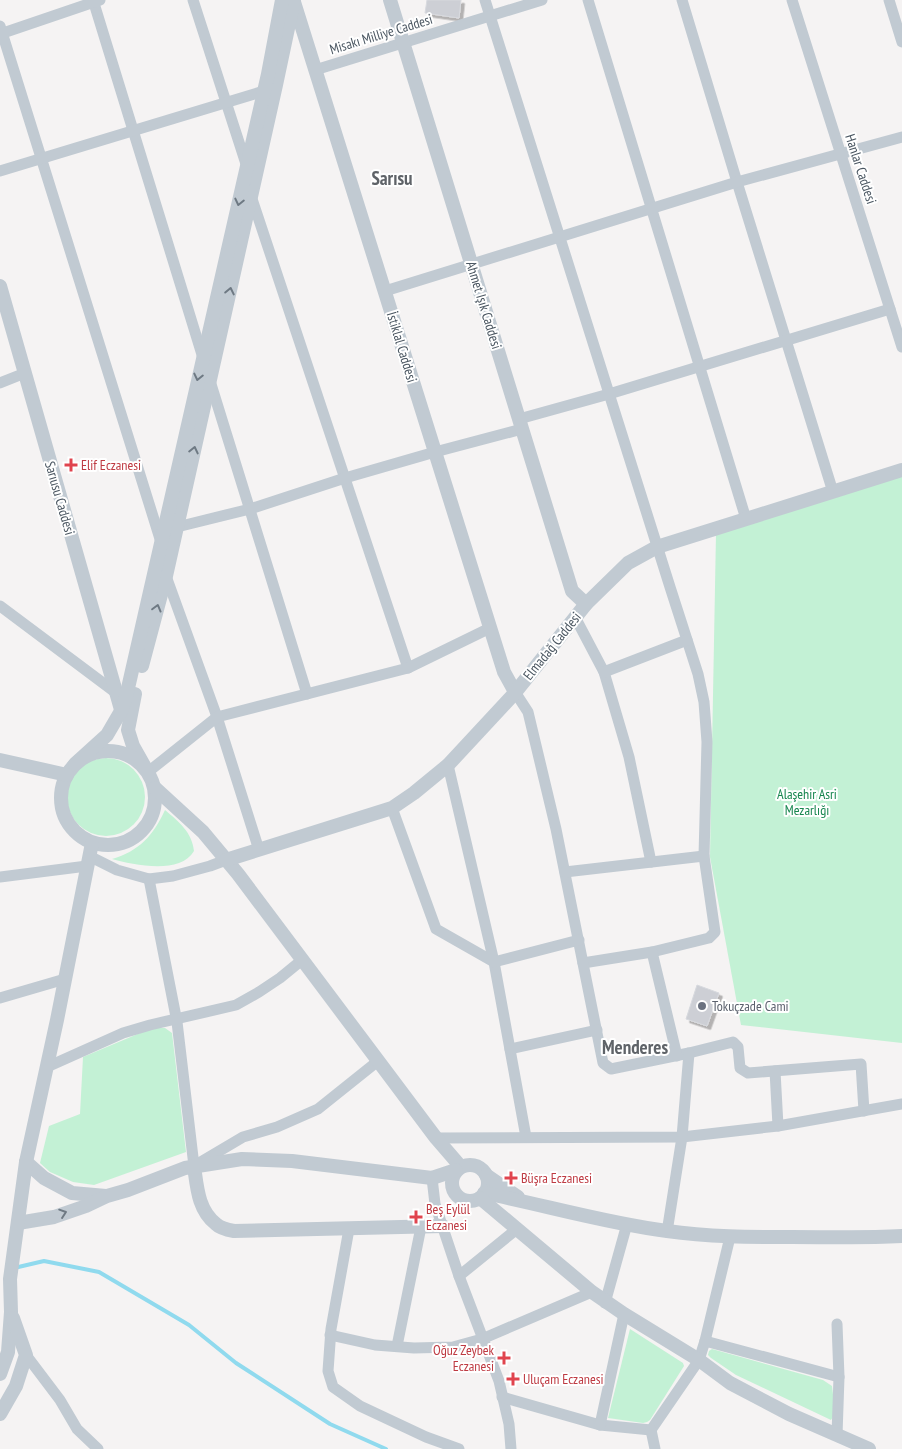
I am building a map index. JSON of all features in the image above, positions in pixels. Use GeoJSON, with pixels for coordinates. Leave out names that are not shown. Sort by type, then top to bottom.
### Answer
{"type":"FeatureCollection","features":[{"type":"Feature","properties":{"kind":"street"},"geometry":{"type":"LineString","coordinates":[[193,0],[247,167]]}},
{"type":"Feature","properties":{"kind":"street"},"geometry":{"type":"LineString","coordinates":[[226,860],[173,876],[149,879],[116,870],[89,855],[78,835],[67,822],[61,807],[61,790],[71,769],[107,735],[121,711],[128,689],[264,91],[290,0]]}},
{"type":"Feature","properties":{"kind":"street"},"geometry":{"type":"LineString","coordinates":[[128,730],[132,706],[166,576],[210,381],[251,196],[290,0]]}},
{"type":"Feature","properties":{"kind":"street","name":"İstiklal Caddesi"},"geometry":{"type":"LineString","coordinates":[[290,0],[315,70],[504,672],[515,692]]}},
{"type":"Feature","properties":{"kind":"street","name":"Ahmet Işık Caddesi"},"geometry":{"type":"LineString","coordinates":[[390,0],[572,592],[586,604]]}},
{"type":"Feature","properties":{"kind":"street"},"geometry":{"type":"LineString","coordinates":[[485,0],[698,674],[704,702],[707,742],[704,856],[715,932],[709,938],[652,952],[583,963]]}},
{"type":"Feature","properties":{"kind":"street","name":"Misakı Milliye Caddesi"},"geometry":{"type":"LineString","coordinates":[[315,70],[542,0]]}},
{"type":"Feature","properties":{"kind":"street"},"geometry":{"type":"LineString","coordinates":[[588,0],[746,519]]}},
{"type":"Feature","properties":{"kind":"street"},"geometry":{"type":"LineString","coordinates":[[682,0],[833,492]]}},
{"type":"Feature","properties":{"kind":"street","name":"Hanlar Caddesi"},"geometry":{"type":"LineString","coordinates":[[792,0],[902,347]]}},
{"type":"Feature","properties":{"kind":"street"},"geometry":{"type":"LineString","coordinates":[[889,0],[902,42]]}},
{"type":"Feature","properties":{"kind":"street"},"geometry":{"type":"LineString","coordinates":[[161,542],[1,31],[96,1],[202,358]]}},
{"type":"Feature","properties":{"kind":"street"},"geometry":{"type":"LineString","coordinates":[[0,171],[264,91]]}},
{"type":"Feature","properties":{"kind":"street"},"geometry":{"type":"LineString","coordinates":[[385,292],[737,182],[902,137]]}},
{"type":"Feature","properties":{"kind":"street"},"geometry":{"type":"LineString","coordinates":[[251,196],[408,668]]}},
{"type":"Feature","properties":{"kind":"street","name":"Sarıusu Caddesi"},"geometry":{"type":"LineString","coordinates":[[0,286],[115,692],[133,746],[147,770]]}},
{"type":"Feature","properties":{"kind":"street"},"geometry":{"type":"LineString","coordinates":[[177,527],[250,509],[345,478],[435,452],[609,394],[890,310]]}},
{"type":"Feature","properties":{"kind":"street"},"geometry":{"type":"LineString","coordinates":[[0,382],[25,373]]}},
{"type":"Feature","properties":{"kind":"street"},"geometry":{"type":"LineString","coordinates":[[210,381],[307,694]]}},
{"type":"Feature","properties":{"kind":"street","name":"Elmadağ Caddesi"},"geometry":{"type":"LineString","coordinates":[[226,860],[392,808],[414,794],[448,764],[515,692],[586,604],[628,563],[657,547],[902,470]]}},
{"type":"Feature","properties":{"kind":"street"},"geometry":{"type":"LineString","coordinates":[[166,576],[217,717],[259,850]]}},
{"type":"Feature","properties":{"kind":"street"},"geometry":{"type":"LineString","coordinates":[[0,606],[115,692]]}},
{"type":"Feature","properties":{"kind":"street"},"geometry":{"type":"LineString","coordinates":[[575,618],[604,672],[629,757],[651,862]]}},
{"type":"Feature","properties":{"kind":"street"},"geometry":{"type":"LineString","coordinates":[[147,770],[217,717],[408,668],[490,628]]}},
{"type":"Feature","properties":{"kind":"street"},"geometry":{"type":"LineString","coordinates":[[604,672],[687,640]]}},
{"type":"Feature","properties":{"kind":"street"},"geometry":{"type":"LineString","coordinates":[[515,692],[528,712],[556,829],[603,1063],[611,1069],[677,1056],[733,1042],[738,1047],[740,1068],[748,1073],[861,1064],[864,1111]]}},
{"type":"Feature","properties":{"kind":"street"},"geometry":{"type":"LineString","coordinates":[[0,760],[71,769],[88,755],[103,751],[119,752],[134,758],[147,770],[155,788],[156,803],[152,817],[145,829],[134,839],[106,846],[89,855],[0,877]]}},
{"type":"Feature","properties":{"kind":"street"},"geometry":{"type":"LineString","coordinates":[[448,764],[494,962],[526,1137]]}},
{"type":"Feature","properties":{"kind":"street"},"geometry":{"type":"LineString","coordinates":[[155,788],[203,832],[226,860],[459,1169]]}},
{"type":"Feature","properties":{"kind":"street"},"geometry":{"type":"LineString","coordinates":[[392,808],[436,929],[494,962],[579,940]]}},
{"type":"Feature","properties":{"kind":"street"},"geometry":{"type":"LineString","coordinates":[[0,1374],[8,1352],[11,1312],[10,1279],[26,1162],[89,855]]}},
{"type":"Feature","properties":{"kind":"street"},"geometry":{"type":"LineString","coordinates":[[565,872],[704,856]]}},
{"type":"Feature","properties":{"kind":"street"},"geometry":{"type":"LineString","coordinates":[[149,879],[176,1019],[199,1198],[206,1214],[217,1226],[234,1232],[443,1226]]}},
{"type":"Feature","properties":{"kind":"street"},"geometry":{"type":"LineString","coordinates":[[652,952],[677,1056]]}},
{"type":"Feature","properties":{"kind":"street"},"geometry":{"type":"LineString","coordinates":[[47,1067],[123,1033],[150,1024],[236,1005],[266,987],[302,960]]}},
{"type":"Feature","properties":{"kind":"street"},"geometry":{"type":"LineString","coordinates":[[0,998],[65,979]]}},
{"type":"Feature","properties":{"kind":"street"},"geometry":{"type":"LineString","coordinates":[[510,1049],[597,1030]]}},
{"type":"Feature","properties":{"kind":"street"},"geometry":{"type":"LineString","coordinates":[[667,1232],[682,1137],[689,1053]]}},
{"type":"Feature","properties":{"kind":"street"},"geometry":{"type":"LineString","coordinates":[[194,1166],[243,1137],[277,1127],[318,1109],[378,1060]]}},
{"type":"Feature","properties":{"kind":"street"},"geometry":{"type":"LineString","coordinates":[[775,1071],[778,1126]]}},
{"type":"Feature","properties":{"kind":"street"},"geometry":{"type":"LineString","coordinates":[[436,1138],[682,1137],[778,1126],[902,1104]]}},
{"type":"Feature","properties":{"kind":"street"},"geometry":{"type":"LineString","coordinates":[[18,1223],[54,1216],[86,1206],[107,1196],[185,1168],[242,1159],[292,1161],[432,1178],[466,1165],[477,1166],[486,1175],[523,1201]]}},
{"type":"Feature","properties":{"kind":"street"},"geometry":{"type":"LineString","coordinates":[[26,1162],[44,1178],[72,1193],[107,1196]]}},
{"type":"Feature","properties":{"kind":"street"},"geometry":{"type":"LineString","coordinates":[[457,1196],[454,1192],[452,1180],[459,1169]]}},
{"type":"Feature","properties":{"kind":"street"},"geometry":{"type":"LineString","coordinates":[[432,1178],[457,1196],[468,1201],[482,1195],[487,1187],[486,1175]]}},
{"type":"Feature","properties":{"kind":"street"},"geometry":{"type":"LineString","coordinates":[[432,1178],[435,1204],[459,1276],[499,1382],[509,1424],[511,1449]]}},
{"type":"Feature","properties":{"kind":"street"},"geometry":{"type":"LineString","coordinates":[[482,1195],[523,1201],[566,1212],[667,1232],[730,1237],[902,1236]]}},
{"type":"Feature","properties":{"kind":"street"},"geometry":{"type":"LineString","coordinates":[[482,1195],[517,1229],[606,1303],[698,1360],[730,1383],[789,1414],[869,1449]]}},
{"type":"Feature","properties":{"kind":"street"},"geometry":{"type":"LineString","coordinates":[[606,1303],[627,1224]]}},
{"type":"Feature","properties":{"kind":"street"},"geometry":{"type":"LineString","coordinates":[[397,1346],[421,1227]]}},
{"type":"Feature","properties":{"kind":"street"},"geometry":{"type":"LineString","coordinates":[[349,1229],[330,1335],[328,1371],[333,1387],[360,1406],[426,1437],[458,1449]]}},
{"type":"Feature","properties":{"kind":"street"},"geometry":{"type":"LineString","coordinates":[[459,1276],[517,1229]]}},
{"type":"Feature","properties":{"kind":"street"},"geometry":{"type":"LineString","coordinates":[[655,1449],[651,1430],[698,1360],[705,1340],[730,1237]]}},
{"type":"Feature","properties":{"kind":"street"},"geometry":{"type":"LineString","coordinates":[[330,1335],[374,1345],[414,1348],[453,1346],[482,1339],[592,1292]]}},
{"type":"Feature","properties":{"kind":"street"},"geometry":{"type":"LineString","coordinates":[[11,1312],[26,1355],[60,1400],[78,1429],[98,1449]]}},
{"type":"Feature","properties":{"kind":"street"},"geometry":{"type":"LineString","coordinates":[[600,1426],[624,1314]]}},
{"type":"Feature","properties":{"kind":"street"},"geometry":{"type":"LineString","coordinates":[[837,1324],[839,1377],[837,1435]]}},
{"type":"Feature","properties":{"kind":"street"},"geometry":{"type":"LineString","coordinates":[[705,1340],[839,1377]]}},
{"type":"Feature","properties":{"kind":"street"},"geometry":{"type":"LineString","coordinates":[[0,1414],[16,1386],[26,1355]]}},
{"type":"Feature","properties":{"kind":"street"},"geometry":{"type":"LineString","coordinates":[[502,1397],[600,1426],[651,1430]]}},
{"type":"Feature","properties":{"kind":"green space","name":"Alaşehir Asri Mezarlığı"},"geometry":{"type":"Polygon","coordinates":[[[902,476],[902,1043],[741,1025],[710,857],[716,533],[902,476]]]}},
{"type":"Feature","properties":{"kind":"green space"},"geometry":{"type":"Polygon","coordinates":[[[98,758],[114,758],[128,764],[139,775],[145,789],[145,805],[139,819],[128,830],[114,836],[98,836],[84,830],[73,819],[67,805],[67,789],[73,775],[84,764],[98,758]]]}},
{"type":"Feature","properties":{"kind":"green space"},"geometry":{"type":"Polygon","coordinates":[[[165,810],[180,823],[191,838],[194,851],[187,858],[168,866],[132,864],[112,859],[130,852],[144,841],[155,828],[165,810]]]}},
{"type":"Feature","properties":{"kind":"green space"},"geometry":{"type":"Polygon","coordinates":[[[152,1028],[165,1028],[172,1033],[186,1152],[94,1185],[73,1182],[50,1172],[40,1163],[49,1126],[80,1114],[83,1057],[152,1028]]]}},
{"type":"Feature","properties":{"kind":"green space"},"geometry":{"type":"Polygon","coordinates":[[[630,1329],[683,1363],[684,1366],[650,1420],[643,1423],[608,1418],[630,1329]]]}},
{"type":"Feature","properties":{"kind":"green space"},"geometry":{"type":"Polygon","coordinates":[[[712,1349],[823,1380],[832,1386],[834,1399],[833,1417],[831,1420],[736,1375],[708,1355],[712,1349]]]}},
{"type":"Feature","properties":{"kind":"building"},"geometry":{"type":"Polygon","coordinates":[[[427,0],[461,0],[459,18],[425,13],[427,0]]]}},
{"type":"Feature","properties":{"kind":"building","name":"Tokuçzade Cami"},"geometry":{"type":"Polygon","coordinates":[[[697,985],[719,993],[707,1026],[686,1019],[697,985]]]}},
{"type":"Feature","properties":{"kind":"waterway"},"geometry":{"type":"LineString","coordinates":[[14,1268],[44,1261],[99,1272],[189,1325],[236,1363],[330,1424],[386,1449]]}},
{"type":"Feature","properties":{"kind":"place","name":"Elif Eczanesi"},"geometry":{"type":"Point","coordinates":[71,465]}},
{"type":"Feature","properties":{"kind":"place","name":"Tokuçzade Cami"},"geometry":{"type":"Point","coordinates":[702,1006]}},
{"type":"Feature","properties":{"kind":"place","name":"Büşra Eczanesi"},"geometry":{"type":"Point","coordinates":[511,1178]}},
{"type":"Feature","properties":{"kind":"place","name":"Beş Eylül Eczanesi"},"geometry":{"type":"Point","coordinates":[416,1217]}},
{"type":"Feature","properties":{"kind":"place","name":"Oğuz Zeybek Eczanesi"},"geometry":{"type":"Point","coordinates":[504,1358]}},
{"type":"Feature","properties":{"kind":"place","name":"Uluçam Eczanesi"},"geometry":{"type":"Point","coordinates":[513,1379]}},
{"type":"Feature","properties":{"kind":"district","name":"Sarısu"},"geometry":{"type":"Point","coordinates":[392,178]}},
{"type":"Feature","properties":{"kind":"district","name":"Menderes"},"geometry":{"type":"Point","coordinates":[635,1047]}}]}
